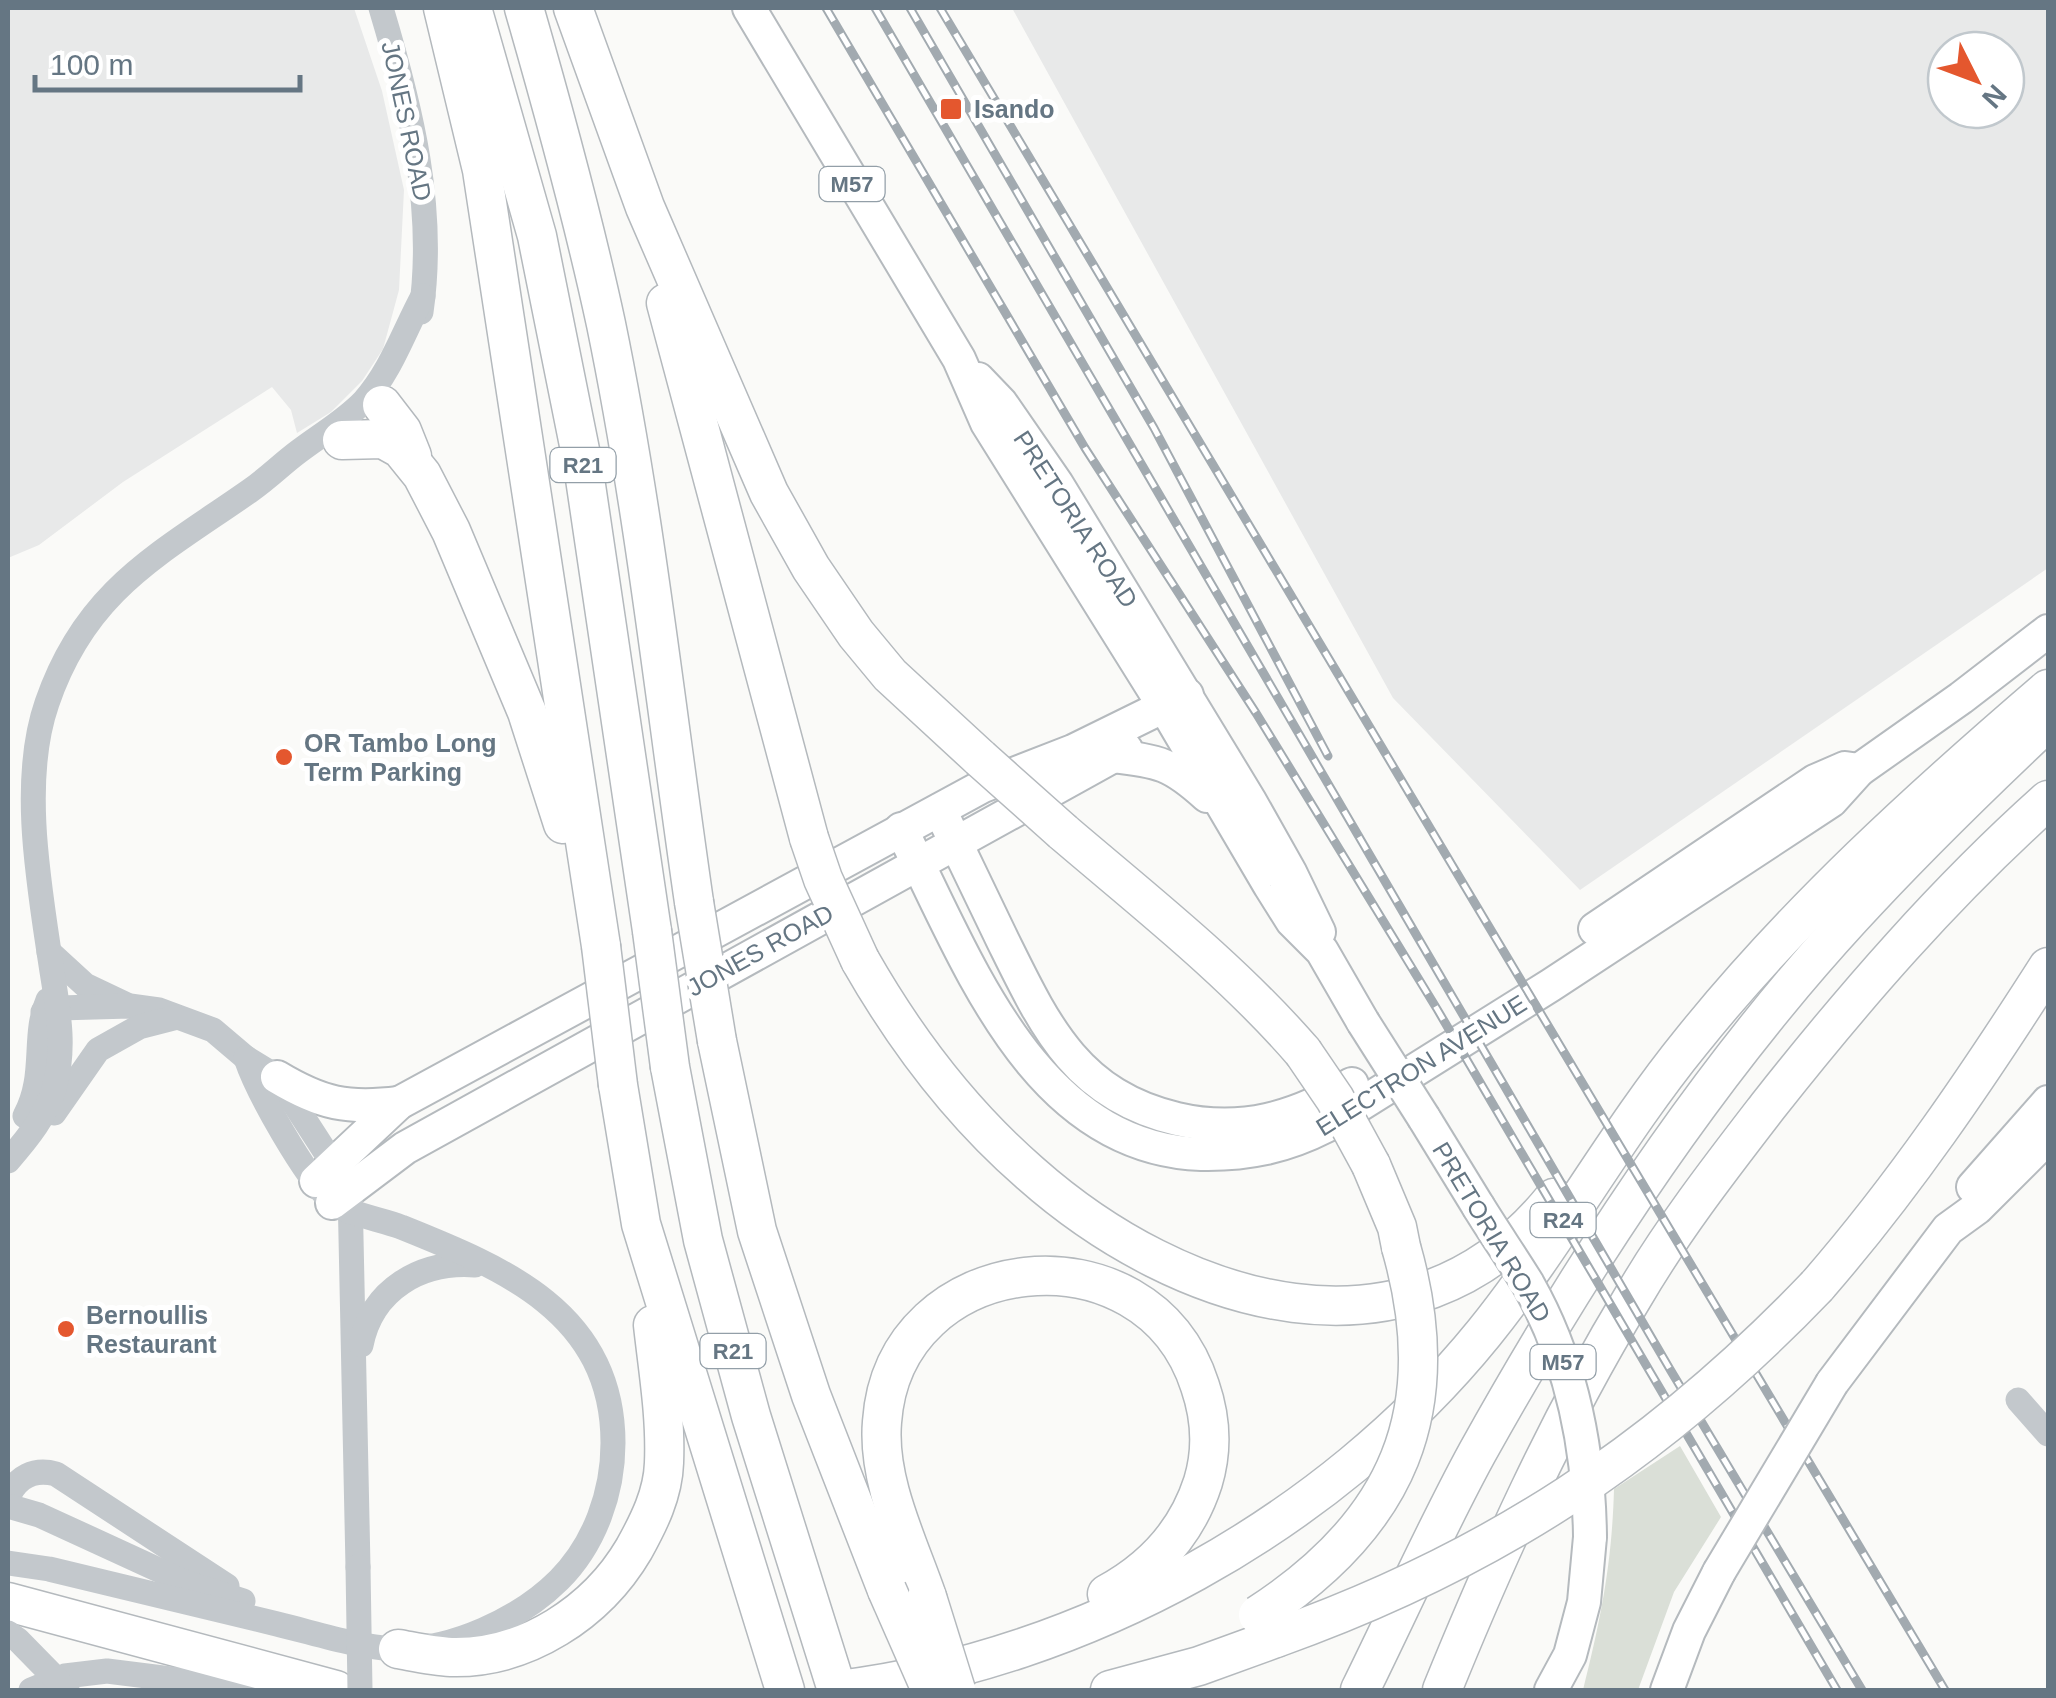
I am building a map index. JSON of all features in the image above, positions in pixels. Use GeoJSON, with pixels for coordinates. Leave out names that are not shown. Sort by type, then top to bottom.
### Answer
{"type":"FeatureCollection","features":[{"type":"Feature","properties":{"kind":"highway"},"geometry":{"type":"LineString","coordinates":[[398,1649],[474,1656],[512,1648],[549,1634],[597,1597],[624,1564],[658,1500],[664,1464],[662,1400],[641,1224],[598,929],[482,170],[444,8]]}},
{"type":"Feature","properties":{"kind":"highway","name":"R21"},"geometry":{"type":"LineString","coordinates":[[472,8],[536,236],[583,464],[670,1067],[703,1240],[751,1416],[838,1690]]}},
{"type":"Feature","properties":{"kind":"highway","name":"R21"},"geometry":{"type":"LineString","coordinates":[[524,8],[573,184],[606,326],[717,1041],[758,1232],[811,1395],[887,1590],[931,1690]]}},
{"type":"Feature","properties":{"kind":"highway"},"geometry":{"type":"LineString","coordinates":[[573,8],[645,208],[754,460],[811,568],[856,634],[890,675],[980,758],[1279,1024],[1335,1099],[1371,1164],[1397,1227],[1413,1288],[1420,1357],[1412,1417],[1392,1474],[1363,1526],[1299,1588],[1267,1627]]}},
{"type":"Feature","properties":{"kind":"highway"},"geometry":{"type":"LineString","coordinates":[[645,208],[660,279],[808,838],[823,879],[860,960],[909,1038],[976,1122],[1032,1175],[1082,1214],[1132,1246],[1230,1288],[1292,1304],[1350,1307],[1410,1298],[1444,1286],[1518,1239],[1552,1202],[1670,1051],[1754,965]]}},
{"type":"Feature","properties":{"kind":"highway"},"geometry":{"type":"LineString","coordinates":[[382,405],[402,431],[414,463],[451,530],[527,712],[598,929]]}},
{"type":"Feature","properties":{"kind":"highway"},"geometry":{"type":"LineString","coordinates":[[342,440],[383,439],[401,449],[414,463]]}},
{"type":"Feature","properties":{"kind":"highway","name":"R24"},"geometry":{"type":"LineString","coordinates":[[838,1690],[910,1678],[1006,1653],[1091,1624],[1194,1570],[1320,1490],[1408,1418],[1488,1328],[1662,1079],[1754,965],[1869,848],[2048,689]]}},
{"type":"Feature","properties":{"kind":"highway"},"geometry":{"type":"LineString","coordinates":[[1360,1690],[1476,1456],[1586,1272],[1678,1134],[1766,1018],[1848,922],[2048,720]]}},
{"type":"Feature","properties":{"kind":"highway"},"geometry":{"type":"LineString","coordinates":[[1442,1690],[1542,1460],[1635,1293],[1676,1231],[1832,1025],[1930,915],[2048,800]]}},
{"type":"Feature","properties":{"kind":"highway"},"geometry":{"type":"LineString","coordinates":[[1108,1690],[1199,1666],[1267,1627],[1343,1614],[1460,1560],[1593,1481],[1721,1381],[1817,1286],[1912,1170],[2048,966]]}},
{"type":"Feature","properties":{"kind":"highway"},"geometry":{"type":"LineString","coordinates":[[641,1224],[785,1690]]}},
{"type":"Feature","properties":{"kind":"highway"},"geometry":{"type":"LineString","coordinates":[[956,1690],[893,1497],[882,1449],[885,1395],[892,1373],[905,1351],[941,1310],[960,1296],[1000,1280],[1050,1275],[1096,1282],[1134,1300],[1171,1332],[1194,1369],[1208,1410],[1210,1458],[1191,1513],[1159,1556],[1121,1586],[1006,1653]]}},
{"type":"Feature","properties":{"kind":"highway"},"geometry":{"type":"LineString","coordinates":[[8,1602],[313,1688]]}},
{"type":"Feature","properties":{"kind":"main road","name":"PRETORIA ROAD"},"geometry":{"type":"LineString","coordinates":[[750,8],[959,359],[1001,403],[1057,484],[1180,708],[1290,872],[1318,929],[1322,952]]}},
{"type":"Feature","properties":{"kind":"main road","name":"ELECTRON AVENUE"},"geometry":{"type":"LineString","coordinates":[[902,829],[956,938],[1015,1042],[1050,1086],[1119,1134],[1162,1149],[1214,1154],[1270,1149],[1326,1126],[1552,985],[1831,800],[1858,770],[2048,631]]}},
{"type":"Feature","properties":{"kind":"main road","name":"PRETORIA ROAD"},"geometry":{"type":"LineString","coordinates":[[1180,708],[1225,814],[1292,921],[1322,952],[1529,1286],[1565,1369],[1580,1421],[1590,1486],[1584,1602],[1570,1656],[1569,1690]]}},
{"type":"Feature","properties":{"kind":"main road","name":"JONES ROAD"},"geometry":{"type":"LineString","coordinates":[[337,1190],[404,1148],[1114,756],[1180,708]]}},
{"type":"Feature","properties":{"kind":"main road","name":"JONES ROAD"},"geometry":{"type":"LineString","coordinates":[[399,1102],[998,780],[1180,708]]}},
{"type":"Feature","properties":{"kind":"main road"},"geometry":{"type":"LineString","coordinates":[[1114,756],[1166,764],[1182,773],[1225,814]]}},
{"type":"Feature","properties":{"kind":"main road","name":"ELECTRON AVENUE"},"geometry":{"type":"LineString","coordinates":[[940,810],[1041,1018],[1076,1064],[1096,1082],[1160,1115],[1194,1123],[1247,1126],[1277,1119],[1330,1097],[1571,945],[1815,781],[1845,768],[1858,770]]}},
{"type":"Feature","properties":{"kind":"main road"},"geometry":{"type":"LineString","coordinates":[[980,892],[980,853],[1008,815]]}},
{"type":"Feature","properties":{"kind":"main road"},"geometry":{"type":"LineString","coordinates":[[862,893],[910,897],[956,938]]}},
{"type":"Feature","properties":{"kind":"main road"},"geometry":{"type":"LineString","coordinates":[[277,1078],[328,1103],[366,1107],[399,1102]]}},
{"type":"Feature","properties":{"kind":"main road"},"geometry":{"type":"LineString","coordinates":[[337,1190],[399,1102]]}},
{"type":"Feature","properties":{"kind":"main road"},"geometry":{"type":"LineString","coordinates":[[1667,1690],[1719,1572],[1832,1383],[1948,1229],[1955,1212],[1986,1168],[2048,1102]]}},
{"type":"Feature","properties":{"kind":"main road"},"geometry":{"type":"LineString","coordinates":[[1948,1229],[1977,1208],[2048,1137]]}},
{"type":"Feature","properties":{"kind":"main road","name":"PRETORIA ROAD"},"geometry":{"type":"LineString","coordinates":[[1551,1690],[1570,1656]]}},
{"type":"Feature","properties":{"kind":"street","name":"JONES ROAD"},"geometry":{"type":"LineString","coordinates":[[256,487],[301,466],[371,418],[397,380],[418,332],[428,263],[425,196],[410,116],[382,8]]}},
{"type":"Feature","properties":{"kind":"street","name":"JONES ROAD"},"geometry":{"type":"LineString","coordinates":[[24,1120],[40,1070],[52,1002],[33,777],[45,708],[57,676],[90,618],[123,581],[162,548],[256,487],[363,402],[396,352],[423,296]]}},
{"type":"Feature","properties":{"kind":"street"},"geometry":{"type":"LineString","coordinates":[[48,952],[85,984],[130,1006]]}},
{"type":"Feature","properties":{"kind":"street"},"geometry":{"type":"LineString","coordinates":[[52,1002],[160,1010],[213,1030],[277,1078],[337,1190],[355,1372],[360,1690]]}},
{"type":"Feature","properties":{"kind":"street"},"geometry":{"type":"LineString","coordinates":[[8,1144],[24,1120],[60,1106],[98,1050],[139,1027],[179,1016]]}},
{"type":"Feature","properties":{"kind":"street"},"geometry":{"type":"LineString","coordinates":[[8,1561],[398,1649],[480,1630],[520,1612],[549,1590],[594,1532],[610,1478],[613,1446],[608,1400],[584,1344],[553,1305],[530,1288],[490,1266],[388,1222],[337,1190],[255,1086],[246,1058]]}},
{"type":"Feature","properties":{"kind":"street"},"geometry":{"type":"LineString","coordinates":[[8,1160],[24,1120]]}},
{"type":"Feature","properties":{"kind":"street"},"geometry":{"type":"LineString","coordinates":[[355,1372],[368,1320],[392,1288],[443,1265],[490,1266]]}},
{"type":"Feature","properties":{"kind":"street"},"geometry":{"type":"LineString","coordinates":[[2018,1400],[2048,1434]]}},
{"type":"Feature","properties":{"kind":"street"},"geometry":{"type":"LineString","coordinates":[[8,1497],[24,1476],[48,1472],[64,1478],[251,1604]]}},
{"type":"Feature","properties":{"kind":"street"},"geometry":{"type":"LineString","coordinates":[[8,1506],[38,1515],[188,1583],[251,1604],[314,1633]]}},
{"type":"Feature","properties":{"kind":"street"},"geometry":{"type":"LineString","coordinates":[[8,1634],[67,1690]]}},
{"type":"Feature","properties":{"kind":"street"},"geometry":{"type":"LineString","coordinates":[[31,1690],[65,1676],[107,1671],[258,1690]]}},
{"type":"Feature","properties":{"kind":"shaded area"},"geometry":{"type":"Polygon","coordinates":[[[8,8],[354,8],[382,91],[404,190],[399,290],[383,349],[362,381],[331,412],[297,433],[291,410],[272,387],[123,482],[39,545],[8,558],[8,8]]]}},
{"type":"Feature","properties":{"kind":"shaded area"},"geometry":{"type":"Polygon","coordinates":[[[1012,8],[2048,8],[2048,568],[1580,890],[1393,698],[1012,8]]]}},
{"type":"Feature","properties":{"kind":"shaded area"},"geometry":{"type":"Polygon","coordinates":[[[1680,1446],[1721,1517],[1674,1592],[1638,1690],[1583,1690],[1604,1590],[1614,1489],[1680,1446]]]}},
{"type":"Feature","properties":{"kind":"railway"},"geometry":{"type":"LineString","coordinates":[[826,8],[1085,448],[1256,713],[1437,1009],[1837,1690]]}},
{"type":"Feature","properties":{"kind":"railway"},"geometry":{"type":"LineString","coordinates":[[875,8],[1671,1371],[1862,1690]]}},
{"type":"Feature","properties":{"kind":"railway"},"geometry":{"type":"LineString","coordinates":[[910,8],[1154,428],[1328,756]]}},
{"type":"Feature","properties":{"kind":"railway"},"geometry":{"type":"LineString","coordinates":[[940,8],[1945,1690]]}},
{"type":"Feature","properties":{"kind":"place","name":"Isando"},"geometry":{"type":"Point","coordinates":[951,109]}},
{"type":"Feature","properties":{"kind":"place","name":"OR Tambo Long Term Parking"},"geometry":{"type":"Point","coordinates":[284,757]}},
{"type":"Feature","properties":{"kind":"place","name":"Bernoullis Restaurant"},"geometry":{"type":"Point","coordinates":[66,1329]}}]}
